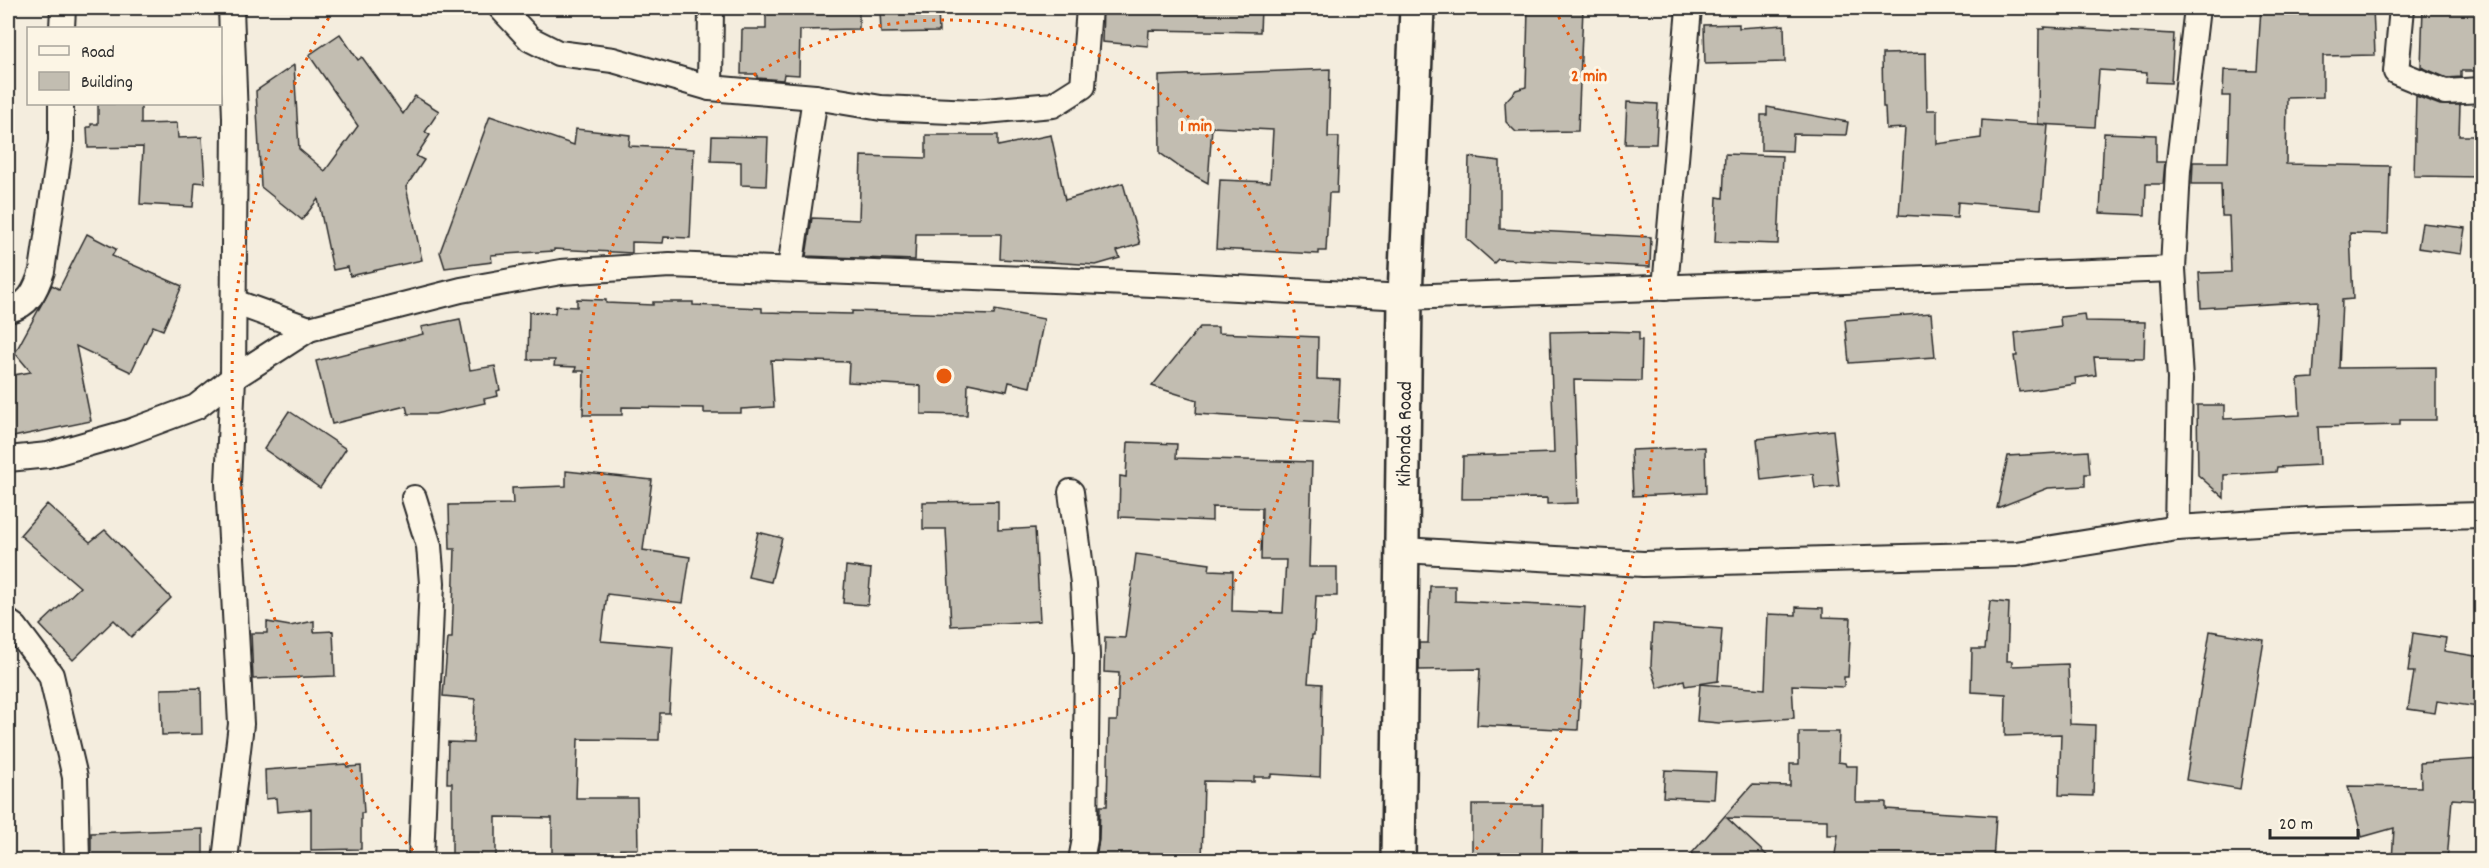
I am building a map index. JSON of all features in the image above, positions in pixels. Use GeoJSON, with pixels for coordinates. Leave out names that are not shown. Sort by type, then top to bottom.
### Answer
{"type":"FeatureCollection","features":[{"type":"Feature","properties":{"kind":"street"},"geometry":{"type":"LineString","coordinates":[[62,27],[63,8]]}},
{"type":"Feature","properties":{"kind":"street"},"geometry":{"type":"LineString","coordinates":[[225,861],[241,724],[228,483],[234,302],[235,118],[231,8]]}},
{"type":"Feature","properties":{"kind":"street"},"geometry":{"type":"LineString","coordinates":[[501,8],[530,39],[558,53],[613,60],[710,88],[815,98],[881,108],[974,112],[1053,105],[1083,86],[1089,8]]}},
{"type":"Feature","properties":{"kind":"street"},"geometry":{"type":"LineString","coordinates":[[710,88],[711,8]]}},
{"type":"Feature","properties":{"kind":"street","name":"Kihonda Road"},"geometry":{"type":"LineString","coordinates":[[1398,861],[1405,297],[1417,8]]}},
{"type":"Feature","properties":{"kind":"street"},"geometry":{"type":"LineString","coordinates":[[1665,288],[1689,8]]}},
{"type":"Feature","properties":{"kind":"street"},"geometry":{"type":"LineString","coordinates":[[2177,528],[2180,379],[2173,269],[2178,170],[2197,8]]}},
{"type":"Feature","properties":{"kind":"street"},"geometry":{"type":"LineString","coordinates":[[2402,8],[2396,72],[2445,92],[2481,90]]}},
{"type":"Feature","properties":{"kind":"street"},"geometry":{"type":"LineString","coordinates":[[790,269],[815,98]]}},
{"type":"Feature","properties":{"kind":"street"},"geometry":{"type":"LineString","coordinates":[[8,310],[17,308],[29,299],[37,287],[42,271],[61,141],[61,105]]}},
{"type":"Feature","properties":{"kind":"street"},"geometry":{"type":"LineString","coordinates":[[8,459],[48,455],[129,432],[196,407],[233,378],[309,329],[461,290],[561,272],[670,265],[1178,285],[1405,297],[2173,269]]}},
{"type":"Feature","properties":{"kind":"street"},"geometry":{"type":"LineString","coordinates":[[234,302],[309,329]]}},
{"type":"Feature","properties":{"kind":"street"},"geometry":{"type":"LineString","coordinates":[[1071,492],[1083,583],[1087,655],[1085,838],[1081,861]]}},
{"type":"Feature","properties":{"kind":"street"},"geometry":{"type":"LineString","coordinates":[[414,498],[429,546],[432,583],[421,861]]}},
{"type":"Feature","properties":{"kind":"street"},"geometry":{"type":"LineString","coordinates":[[1403,550],[1643,564],[2016,554],[2177,528],[2322,519],[2481,515]]}},
{"type":"Feature","properties":{"kind":"street"},"geometry":{"type":"LineString","coordinates":[[8,622],[15,627],[51,675],[75,777],[77,861]]}},
{"type":"Feature","properties":{"kind":"building"},"geometry":{"type":"Polygon","coordinates":[[[766,8],[859,8],[859,29],[800,30],[799,75],[784,74],[783,80],[757,78],[757,74],[741,74],[742,29],[766,29],[766,8]]]}},
{"type":"Feature","properties":{"kind":"building"},"geometry":{"type":"Polygon","coordinates":[[[880,8],[938,8],[939,32],[881,33],[880,8]]]}},
{"type":"Feature","properties":{"kind":"building"},"geometry":{"type":"Polygon","coordinates":[[[1103,8],[1261,8],[1260,32],[1149,30],[1148,46],[1102,42],[1103,8]]]}},
{"type":"Feature","properties":{"kind":"building"},"geometry":{"type":"Polygon","coordinates":[[[1528,8],[1583,8],[1578,131],[1516,132],[1506,122],[1505,102],[1516,90],[1526,87],[1528,8]]]}},
{"type":"Feature","properties":{"kind":"building"},"geometry":{"type":"Polygon","coordinates":[[[2261,8],[2373,8],[2375,55],[2323,56],[2323,97],[2287,98],[2286,164],[2390,166],[2388,234],[2350,233],[2353,299],[2342,300],[2339,368],[2436,367],[2436,420],[2400,420],[2400,425],[2318,427],[2320,465],[2277,467],[2276,472],[2224,475],[2224,498],[2198,475],[2197,405],[2224,405],[2224,419],[2300,415],[2298,379],[2313,378],[2318,301],[2201,308],[2199,273],[2231,272],[2229,216],[2222,216],[2221,184],[2192,184],[2193,162],[2228,162],[2230,96],[2223,96],[2224,70],[2257,71],[2261,8]]]}},
{"type":"Feature","properties":{"kind":"building"},"geometry":{"type":"Polygon","coordinates":[[[2423,8],[2477,8],[2476,14],[2481,15],[2477,71],[2461,71],[2461,77],[2447,78],[2421,67],[2423,8]]]}},
{"type":"Feature","properties":{"kind":"building"},"geometry":{"type":"Polygon","coordinates":[[[1739,24],[1739,28],[1784,25],[1785,62],[1705,64],[1704,25],[1739,24]]]}},
{"type":"Feature","properties":{"kind":"building"},"geometry":{"type":"Polygon","coordinates":[[[2044,27],[2174,34],[2171,83],[2146,82],[2147,73],[2099,70],[2095,127],[2038,124],[2039,29],[2044,29],[2044,27]]]}},
{"type":"Feature","properties":{"kind":"building"},"geometry":{"type":"Polygon","coordinates":[[[340,34],[358,60],[362,57],[403,114],[415,96],[439,111],[425,132],[430,135],[416,156],[424,160],[406,187],[422,260],[350,276],[348,267],[333,270],[318,199],[302,220],[261,187],[256,91],[294,65],[299,149],[325,171],[358,126],[309,55],[340,34]]]}},
{"type":"Feature","properties":{"kind":"building"},"geometry":{"type":"Polygon","coordinates":[[[1926,53],[1927,110],[1937,110],[1937,144],[1981,138],[1982,120],[2048,125],[2041,209],[1958,202],[1957,218],[1899,215],[1905,128],[1886,129],[1885,107],[1883,107],[1882,54],[1926,53]]]}},
{"type":"Feature","properties":{"kind":"building"},"geometry":{"type":"Polygon","coordinates":[[[1330,69],[1328,137],[1339,137],[1337,193],[1329,193],[1326,251],[1319,251],[1319,254],[1216,249],[1220,180],[1270,182],[1273,130],[1212,127],[1208,183],[1160,153],[1159,76],[1330,69]]]}},
{"type":"Feature","properties":{"kind":"building"},"geometry":{"type":"Polygon","coordinates":[[[2416,96],[2440,105],[2460,105],[2459,136],[2481,136],[2481,177],[2414,176],[2416,96]]]}},
{"type":"Feature","properties":{"kind":"building"},"geometry":{"type":"Polygon","coordinates":[[[1627,102],[1658,104],[1656,144],[1625,144],[1627,102]]]}},
{"type":"Feature","properties":{"kind":"building"},"geometry":{"type":"Polygon","coordinates":[[[98,105],[141,105],[141,124],[177,123],[178,138],[202,137],[205,183],[195,182],[193,207],[140,204],[143,147],[88,148],[87,127],[91,127],[91,124],[98,124],[98,105]]]}},
{"type":"Feature","properties":{"kind":"building"},"geometry":{"type":"Polygon","coordinates":[[[1767,107],[1848,122],[1846,135],[1793,134],[1792,151],[1761,150],[1761,115],[1767,115],[1767,107]]]}},
{"type":"Feature","properties":{"kind":"building"},"geometry":{"type":"Polygon","coordinates":[[[490,116],[574,145],[576,129],[630,135],[629,146],[694,149],[690,238],[664,237],[663,243],[632,242],[632,253],[554,249],[554,251],[491,255],[492,262],[445,268],[440,252],[490,116]]]}},
{"type":"Feature","properties":{"kind":"building"},"geometry":{"type":"Polygon","coordinates":[[[2104,133],[2156,135],[2156,162],[2165,162],[2163,184],[2146,184],[2145,215],[2100,213],[2104,133]]]}},
{"type":"Feature","properties":{"kind":"building"},"geometry":{"type":"Polygon","coordinates":[[[926,135],[998,135],[998,146],[1051,135],[1065,200],[1123,183],[1140,244],[1117,251],[1120,258],[1096,265],[1000,259],[1001,234],[916,234],[915,260],[806,256],[812,218],[859,220],[861,156],[926,158],[926,135]]]}},
{"type":"Feature","properties":{"kind":"building"},"geometry":{"type":"Polygon","coordinates":[[[712,136],[768,137],[766,186],[741,185],[741,162],[711,161],[712,136]]]}},
{"type":"Feature","properties":{"kind":"building"},"geometry":{"type":"Polygon","coordinates":[[[1725,154],[1782,156],[1778,244],[1715,242],[1717,197],[1723,198],[1725,154]]]}},
{"type":"Feature","properties":{"kind":"building"},"geometry":{"type":"Polygon","coordinates":[[[1469,157],[1500,161],[1500,229],[1651,237],[1650,267],[1498,259],[1494,263],[1467,239],[1469,157]]]}},
{"type":"Feature","properties":{"kind":"building"},"geometry":{"type":"Polygon","coordinates":[[[2422,223],[2465,228],[2461,254],[2418,248],[2422,223]]]}},
{"type":"Feature","properties":{"kind":"building"},"geometry":{"type":"Polygon","coordinates":[[[87,234],[116,249],[112,256],[182,286],[163,330],[153,326],[131,372],[76,346],[91,421],[8,438],[8,376],[31,372],[15,353],[52,285],[59,289],[87,234]]]}},
{"type":"Feature","properties":{"kind":"building"},"geometry":{"type":"Polygon","coordinates":[[[577,299],[653,305],[653,302],[693,302],[693,305],[762,308],[762,312],[852,314],[852,311],[994,315],[995,310],[1044,319],[1030,387],[1009,382],[1007,391],[968,383],[967,415],[921,414],[921,386],[848,382],[849,362],[771,360],[774,407],[741,409],[741,413],[704,413],[704,408],[622,407],[622,415],[583,415],[584,371],[575,371],[576,367],[554,366],[555,360],[528,360],[529,312],[555,313],[556,306],[577,307],[577,299]]]}},
{"type":"Feature","properties":{"kind":"building"},"geometry":{"type":"Polygon","coordinates":[[[1931,313],[1935,357],[1849,363],[1845,320],[1931,313]]]}},
{"type":"Feature","properties":{"kind":"building"},"geometry":{"type":"Polygon","coordinates":[[[2084,314],[2085,321],[2145,322],[2144,358],[2094,357],[2096,375],[2075,378],[2076,384],[2019,392],[2014,356],[2017,356],[2015,333],[2061,327],[2060,317],[2084,314]]]}},
{"type":"Feature","properties":{"kind":"building"},"geometry":{"type":"Polygon","coordinates":[[[460,319],[470,370],[495,366],[500,390],[497,391],[498,396],[484,399],[485,403],[435,414],[408,414],[406,406],[332,424],[316,361],[423,334],[421,327],[460,319]]]}},
{"type":"Feature","properties":{"kind":"building"},"geometry":{"type":"Polygon","coordinates":[[[1200,327],[1218,327],[1218,333],[1318,337],[1317,379],[1340,380],[1338,423],[1196,414],[1197,400],[1152,386],[1200,327]]]}},
{"type":"Feature","properties":{"kind":"building"},"geometry":{"type":"Polygon","coordinates":[[[1550,332],[1639,332],[1639,340],[1642,340],[1641,381],[1574,380],[1578,503],[1547,504],[1547,498],[1462,499],[1463,456],[1554,453],[1550,332]]]}},
{"type":"Feature","properties":{"kind":"building"},"geometry":{"type":"Polygon","coordinates":[[[289,411],[346,449],[320,488],[264,449],[289,411]]]}},
{"type":"Feature","properties":{"kind":"building"},"geometry":{"type":"Polygon","coordinates":[[[1833,430],[1839,486],[1815,488],[1813,474],[1761,480],[1757,439],[1833,430]]]}},
{"type":"Feature","properties":{"kind":"building"},"geometry":{"type":"Polygon","coordinates":[[[1128,442],[1177,444],[1176,458],[1312,462],[1309,567],[1337,567],[1337,596],[1316,596],[1308,683],[1322,684],[1320,777],[1271,774],[1271,777],[1254,777],[1254,782],[1204,781],[1202,861],[1096,860],[1100,806],[1107,806],[1109,721],[1117,721],[1119,673],[1104,672],[1105,637],[1125,638],[1136,554],[1210,564],[1209,570],[1233,571],[1232,611],[1283,613],[1286,560],[1261,560],[1262,508],[1212,507],[1212,521],[1119,517],[1120,476],[1126,477],[1128,442]]]}},
{"type":"Feature","properties":{"kind":"building"},"geometry":{"type":"Polygon","coordinates":[[[1705,447],[1706,493],[1633,496],[1631,450],[1705,447]]]}},
{"type":"Feature","properties":{"kind":"building"},"geometry":{"type":"Polygon","coordinates":[[[2088,451],[2090,474],[2085,474],[2085,486],[2048,488],[1997,508],[2008,456],[2088,451]]]}},
{"type":"Feature","properties":{"kind":"building"},"geometry":{"type":"Polygon","coordinates":[[[566,471],[652,480],[643,550],[690,557],[683,603],[607,594],[601,641],[673,647],[669,713],[660,713],[659,740],[578,739],[576,798],[637,798],[638,849],[620,849],[620,861],[552,861],[552,818],[496,817],[496,861],[452,861],[452,783],[447,783],[448,742],[473,743],[475,699],[443,696],[448,638],[452,638],[455,549],[450,549],[449,505],[513,504],[512,488],[566,486],[566,471]]]}},
{"type":"Feature","properties":{"kind":"building"},"geometry":{"type":"Polygon","coordinates":[[[998,501],[998,530],[1035,528],[1040,621],[951,626],[946,529],[923,529],[923,502],[998,501]]]}},
{"type":"Feature","properties":{"kind":"building"},"geometry":{"type":"Polygon","coordinates":[[[47,504],[90,542],[105,530],[171,598],[131,637],[114,620],[73,660],[40,625],[80,587],[20,535],[47,504]]]}},
{"type":"Feature","properties":{"kind":"building"},"geometry":{"type":"Polygon","coordinates":[[[758,532],[782,538],[771,582],[748,577],[758,532]]]}},
{"type":"Feature","properties":{"kind":"building"},"geometry":{"type":"Polygon","coordinates":[[[846,566],[871,569],[868,605],[843,603],[846,566]]]}},
{"type":"Feature","properties":{"kind":"building"},"geometry":{"type":"Polygon","coordinates":[[[1430,586],[1455,586],[1455,601],[1585,607],[1578,730],[1477,725],[1480,669],[1419,670],[1419,643],[1428,643],[1430,586]]]}},
{"type":"Feature","properties":{"kind":"building"},"geometry":{"type":"Polygon","coordinates":[[[1990,601],[2009,603],[2007,661],[2012,661],[2012,666],[2068,664],[2070,724],[2095,725],[2093,796],[2059,795],[2061,734],[2005,736],[2006,694],[1971,692],[1972,649],[1985,649],[1990,601]]]}},
{"type":"Feature","properties":{"kind":"building"},"geometry":{"type":"Polygon","coordinates":[[[1796,607],[1823,608],[1823,617],[1851,618],[1848,677],[1844,677],[1844,687],[1792,685],[1794,718],[1719,723],[1697,721],[1700,684],[1765,689],[1768,614],[1796,615],[1796,607]]]}},
{"type":"Feature","properties":{"kind":"building"},"geometry":{"type":"Polygon","coordinates":[[[314,621],[314,632],[333,631],[335,676],[253,679],[251,633],[267,633],[267,622],[290,626],[314,621]]]}},
{"type":"Feature","properties":{"kind":"building"},"geometry":{"type":"Polygon","coordinates":[[[1653,624],[1722,629],[1718,681],[1685,686],[1684,680],[1658,688],[1651,666],[1653,624]]]}},
{"type":"Feature","properties":{"kind":"building"},"geometry":{"type":"Polygon","coordinates":[[[2210,631],[2264,640],[2240,789],[2186,780],[2210,631]]]}},
{"type":"Feature","properties":{"kind":"building"},"geometry":{"type":"Polygon","coordinates":[[[2413,633],[2446,638],[2444,651],[2481,657],[2478,707],[2437,701],[2435,713],[2408,709],[2414,672],[2408,672],[2413,633]]]}},
{"type":"Feature","properties":{"kind":"building"},"geometry":{"type":"Polygon","coordinates":[[[201,688],[202,734],[162,735],[161,689],[201,688]]]}},
{"type":"Feature","properties":{"kind":"building"},"geometry":{"type":"Polygon","coordinates":[[[1799,732],[1839,732],[1838,762],[1845,763],[1846,766],[1857,766],[1856,802],[1886,802],[1886,809],[1996,816],[1993,861],[1834,861],[1838,835],[1827,835],[1827,820],[1727,818],[1773,861],[1685,861],[1752,785],[1790,786],[1790,764],[1799,764],[1799,732]]]}},
{"type":"Feature","properties":{"kind":"building"},"geometry":{"type":"Polygon","coordinates":[[[2481,759],[2481,801],[2452,799],[2447,861],[2392,861],[2394,828],[2362,837],[2348,786],[2421,787],[2420,763],[2481,759]]]}},
{"type":"Feature","properties":{"kind":"building"},"geometry":{"type":"Polygon","coordinates":[[[346,764],[347,767],[361,766],[364,813],[361,813],[361,849],[311,850],[311,809],[277,812],[276,798],[266,799],[265,770],[346,764]]]}},
{"type":"Feature","properties":{"kind":"building"},"geometry":{"type":"Polygon","coordinates":[[[1665,770],[1716,772],[1714,799],[1663,797],[1665,770]]]}},
{"type":"Feature","properties":{"kind":"building"},"geometry":{"type":"Polygon","coordinates":[[[1472,805],[1543,805],[1542,861],[1472,861],[1472,805]]]}},
{"type":"Feature","properties":{"kind":"building"},"geometry":{"type":"Polygon","coordinates":[[[203,829],[203,861],[91,861],[91,833],[203,829]]]}}]}
